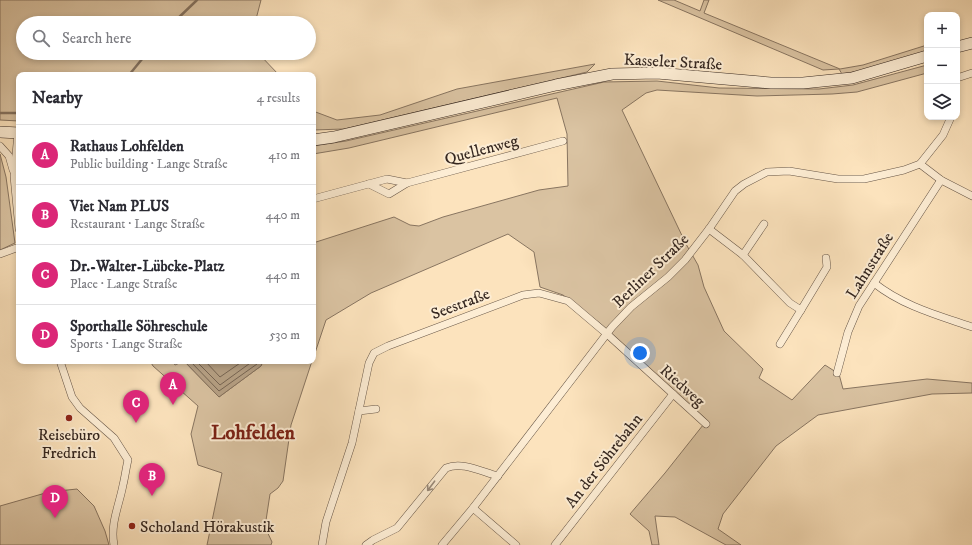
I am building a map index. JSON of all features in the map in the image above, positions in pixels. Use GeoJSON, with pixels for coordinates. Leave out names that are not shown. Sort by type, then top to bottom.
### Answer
{"type":"FeatureCollection","features":[{"type":"Feature","properties":{"kind":"main road"},"geometry":{"type":"LineString","coordinates":[[960,46],[972,43]]}},
{"type":"Feature","properties":{"kind":"main road","name":"Kasseler Straße"},"geometry":{"type":"LineString","coordinates":[[316,140],[334,138],[556,85],[612,74],[657,73],[771,83],[802,83],[852,78],[924,57]]}},
{"type":"Feature","properties":{"kind":"main road"},"geometry":{"type":"LineString","coordinates":[[0,132],[16,133]]}},
{"type":"Feature","properties":{"kind":"street"},"geometry":{"type":"LineString","coordinates":[[960,77],[972,73]]}},
{"type":"Feature","properties":{"kind":"street"},"geometry":{"type":"LineString","coordinates":[[951,120],[944,134],[920,164],[941,180],[972,196]]}},
{"type":"Feature","properties":{"kind":"street","name":"Quellenweg"},"geometry":{"type":"LineString","coordinates":[[369,184],[388,194],[407,183],[563,141]]}},
{"type":"Feature","properties":{"kind":"street"},"geometry":{"type":"LineString","coordinates":[[0,146],[8,156],[14,176]]}},
{"type":"Feature","properties":{"kind":"street"},"geometry":{"type":"LineString","coordinates":[[16,154],[14,176],[16,197]]}},
{"type":"Feature","properties":{"kind":"street","name":"Berliner Straße"},"geometry":{"type":"LineString","coordinates":[[442,545],[473,508],[607,334],[631,307],[685,260],[709,229],[735,191],[744,184],[767,172],[789,171],[838,179],[864,179],[904,170],[920,164]]}},
{"type":"Feature","properties":{"kind":"street","name":"Quellenweg"},"geometry":{"type":"LineString","coordinates":[[316,198],[387,179],[407,183]]}},
{"type":"Feature","properties":{"kind":"street","name":"Lahnstraße"},"geometry":{"type":"LineString","coordinates":[[837,373],[848,332],[859,306],[941,180]]}},
{"type":"Feature","properties":{"kind":"street"},"geometry":{"type":"LineString","coordinates":[[743,255],[764,224]]}},
{"type":"Feature","properties":{"kind":"street"},"geometry":{"type":"LineString","coordinates":[[709,229],[743,255],[778,293],[790,304],[801,310]]}},
{"type":"Feature","properties":{"kind":"street"},"geometry":{"type":"LineString","coordinates":[[0,254],[16,248]]}},
{"type":"Feature","properties":{"kind":"street"},"geometry":{"type":"LineString","coordinates":[[780,344],[827,267],[826,258]]}},
{"type":"Feature","properties":{"kind":"street"},"geometry":{"type":"LineString","coordinates":[[874,283],[889,295],[911,306],[972,327]]}},
{"type":"Feature","properties":{"kind":"street","name":"Seestraße"},"geometry":{"type":"LineString","coordinates":[[322,545],[326,522],[352,443],[369,363],[374,353],[416,334],[524,295],[539,293],[568,302],[607,334]]}},
{"type":"Feature","properties":{"kind":"street","name":"Riedweg"},"geometry":{"type":"LineString","coordinates":[[607,334],[706,424]]}},
{"type":"Feature","properties":{"kind":"street"},"geometry":{"type":"LineString","coordinates":[[61,364],[72,397],[80,408],[114,438],[128,460],[123,486],[115,514],[112,536],[114,545]]}},
{"type":"Feature","properties":{"kind":"street","name":"An der Söhrebahn"},"geometry":{"type":"LineString","coordinates":[[555,545],[674,394]]}},
{"type":"Feature","properties":{"kind":"street"},"geometry":{"type":"LineString","coordinates":[[359,411],[376,409]]}},
{"type":"Feature","properties":{"kind":"street"},"geometry":{"type":"LineString","coordinates":[[366,545],[397,528],[446,468],[451,466],[461,466],[498,476]]}},
{"type":"Feature","properties":{"kind":"street"},"geometry":{"type":"LineString","coordinates":[[473,508],[516,545]]}},
{"type":"Feature","properties":{"kind":"shaded area"},"geometry":{"type":"Polygon","coordinates":[[[0,0],[261,0],[257,16],[16,16],[16,60],[265,60],[276,72],[16,72],[16,121],[0,120],[0,0]]]}},
{"type":"Feature","properties":{"kind":"shaded area"},"geometry":{"type":"Polygon","coordinates":[[[658,0],[674,0],[700,11],[704,0],[709,0],[704,13],[840,69],[863,65],[924,46],[924,52],[881,67],[842,74],[839,69],[823,70],[658,0]]]}},
{"type":"Feature","properties":{"kind":"shaded area"},"geometry":{"type":"Polygon","coordinates":[[[595,64],[587,72],[344,129],[316,130],[316,112],[337,120],[380,115],[457,89],[595,64]]]}},
{"type":"Feature","properties":{"kind":"shaded area"},"geometry":{"type":"Polygon","coordinates":[[[924,66],[924,74],[857,92],[757,96],[657,90],[646,93],[622,110],[686,244],[698,265],[704,287],[724,331],[763,369],[759,378],[792,400],[825,365],[839,374],[843,389],[927,379],[972,383],[972,393],[932,394],[818,415],[776,446],[723,514],[718,529],[741,545],[726,545],[675,517],[655,516],[659,545],[652,545],[649,531],[630,514],[707,420],[601,324],[563,295],[540,287],[534,252],[508,234],[371,293],[326,320],[316,350],[316,242],[394,217],[410,225],[419,226],[443,217],[539,190],[568,186],[567,134],[557,98],[349,148],[316,154],[316,146],[346,141],[604,82],[657,81],[719,88],[819,89],[853,85],[924,66]]]}},
{"type":"Feature","properties":{"kind":"shaded area"},"geometry":{"type":"Polygon","coordinates":[[[0,154],[6,177],[15,243],[0,250],[0,154]]]}},
{"type":"Feature","properties":{"kind":"shaded area"},"geometry":{"type":"Polygon","coordinates":[[[152,364],[187,364],[219,397],[262,364],[311,364],[291,425],[283,481],[278,488],[270,494],[265,527],[272,542],[271,545],[207,545],[222,473],[198,465],[191,434],[198,406],[152,364]]]}},
{"type":"Feature","properties":{"kind":"shaded area"},"geometry":{"type":"Polygon","coordinates":[[[77,489],[94,506],[105,531],[109,545],[0,545],[0,506],[49,492],[77,489]]]}},
{"type":"Feature","properties":{"kind":"water"},"geometry":{"type":"Polygon","coordinates":[[[187,364],[262,364],[261,366],[219,397],[187,364]]]}},
{"type":"Feature","properties":{"kind":"waterway"},"geometry":{"type":"LineString","coordinates":[[180,16],[197,0]]}},
{"type":"Feature","properties":{"kind":"waterway"},"geometry":{"type":"LineString","coordinates":[[131,72],[141,60]]}},
{"type":"Feature","properties":{"kind":"waterway"},"geometry":{"type":"LineString","coordinates":[[0,113],[16,113]]}},
{"type":"Feature","properties":{"kind":"place","name":"Rathaus Lohfelden"},"geometry":{"type":"Point","coordinates":[173,405]}},
{"type":"Feature","properties":{"kind":"place","name":"Reisebüro Fredrich"},"geometry":{"type":"Point","coordinates":[69,418]}},
{"type":"Feature","properties":{"kind":"place","name":"Dr.-Walter-Lübcke-Platz"},"geometry":{"type":"Point","coordinates":[136,423]}},
{"type":"Feature","properties":{"kind":"place","name":"Viet Nam PLUS"},"geometry":{"type":"Point","coordinates":[152,496]}},
{"type":"Feature","properties":{"kind":"place","name":"Sporthalle Söhreschule"},"geometry":{"type":"Point","coordinates":[55,518]}},
{"type":"Feature","properties":{"kind":"place","name":"Scholand Hörakustik"},"geometry":{"type":"Point","coordinates":[132,526]}},
{"type":"Feature","properties":{"kind":"district","name":"Lohfelden"},"geometry":{"type":"Point","coordinates":[253,432]}}]}
